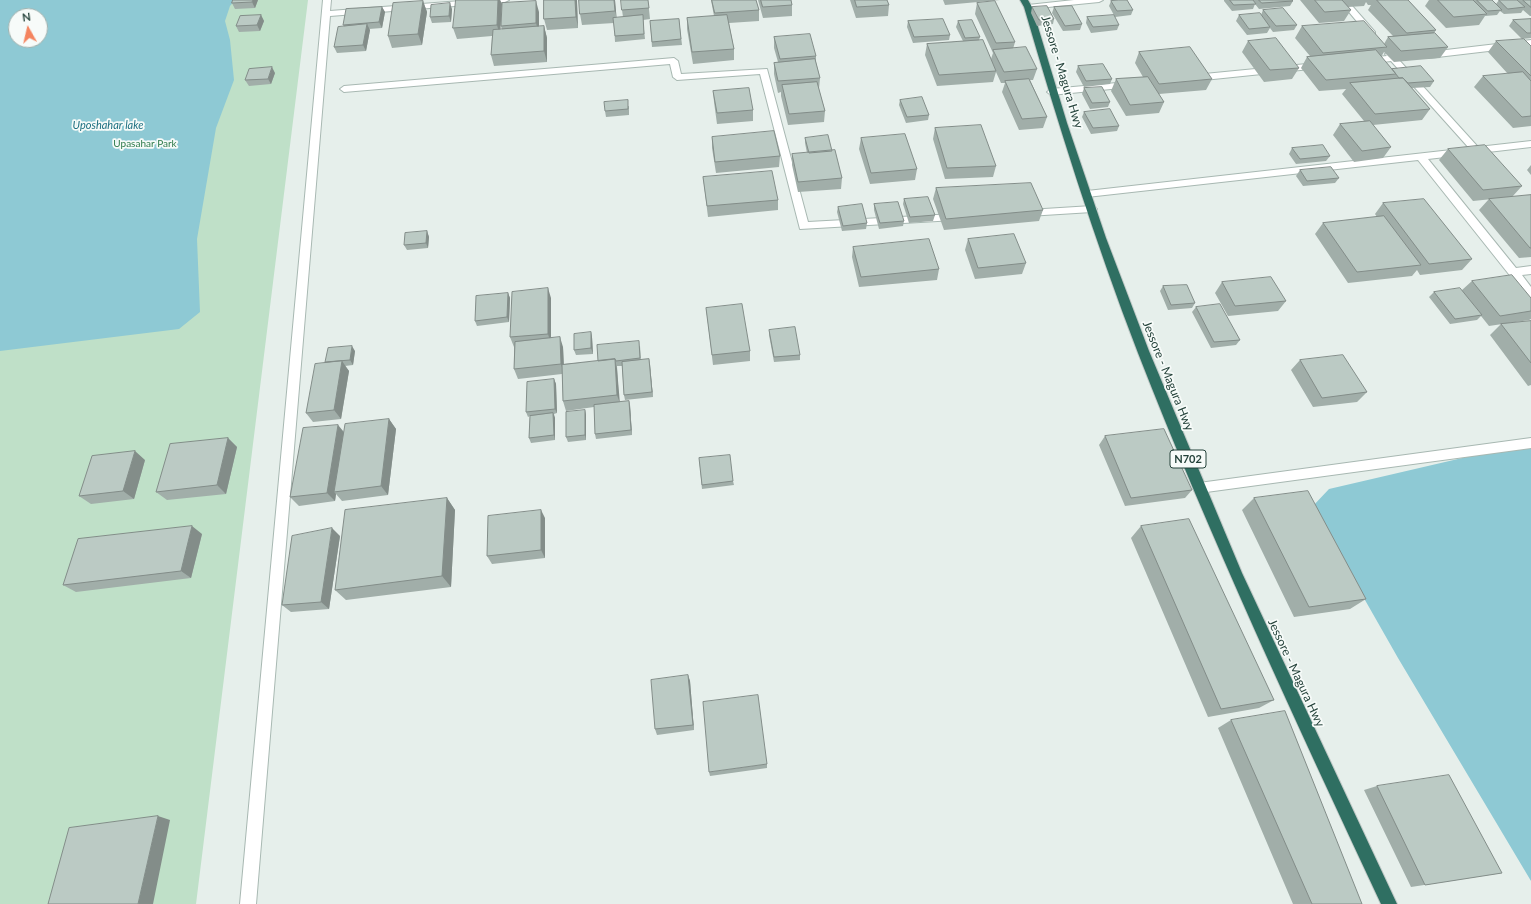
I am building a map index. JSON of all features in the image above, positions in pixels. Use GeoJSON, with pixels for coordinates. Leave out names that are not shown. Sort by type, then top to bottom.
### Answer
{"type":"FeatureCollection","features":[{"type":"Feature","properties":{"kind":"highway","name":"Jessore - Magura Hwy"},"geometry":{"type":"LineString","coordinates":[[1026,4],[1051,92],[1133,330],[1199,488],[1278,669],[1389,904]]}},
{"type":"Feature","properties":{"kind":"street"},"geometry":{"type":"LineString","coordinates":[[248,904],[327,0]]}},
{"type":"Feature","properties":{"kind":"street"},"geometry":{"type":"LineString","coordinates":[[326,14],[505,0]]}},
{"type":"Feature","properties":{"kind":"street"},"geometry":{"type":"LineString","coordinates":[[1026,4],[1099,0]]}},
{"type":"Feature","properties":{"kind":"street"},"geometry":{"type":"LineString","coordinates":[[1343,0],[1392,59],[1476,150]]}},
{"type":"Feature","properties":{"kind":"street"},"geometry":{"type":"LineString","coordinates":[[1361,62],[1531,43]]}},
{"type":"Feature","properties":{"kind":"street"},"geometry":{"type":"LineString","coordinates":[[344,89],[674,61],[677,78],[764,71],[804,226],[968,216]]}},
{"type":"Feature","properties":{"kind":"street"},"geometry":{"type":"LineString","coordinates":[[1186,79],[1329,65]]}},
{"type":"Feature","properties":{"kind":"street"},"geometry":{"type":"LineString","coordinates":[[1051,92],[1138,84]]}},
{"type":"Feature","properties":{"kind":"street"},"geometry":{"type":"LineString","coordinates":[[1087,194],[1531,144]]}},
{"type":"Feature","properties":{"kind":"street"},"geometry":{"type":"LineString","coordinates":[[1421,157],[1531,294]]}},
{"type":"Feature","properties":{"kind":"street"},"geometry":{"type":"LineString","coordinates":[[1022,213],[1092,209]]}},
{"type":"Feature","properties":{"kind":"street"},"geometry":{"type":"LineString","coordinates":[[1513,272],[1531,270]]}},
{"type":"Feature","properties":{"kind":"street"},"geometry":{"type":"LineString","coordinates":[[1199,488],[1531,443]]}},
{"type":"Feature","properties":{"kind":"green space","name":"Upasahar Park"},"geometry":{"type":"Polygon","coordinates":[[[0,0],[308,0],[196,904],[0,904],[0,0]]]}},
{"type":"Feature","properties":{"kind":"water","name":"Uposhahar lake"},"geometry":{"type":"Polygon","coordinates":[[[0,0],[235,0],[230,6],[225,21],[230,40],[234,80],[216,128],[197,239],[200,312],[179,329],[0,351],[0,0]]]}},
{"type":"Feature","properties":{"kind":"water"},"geometry":{"type":"Polygon","coordinates":[[[1531,442],[1531,881],[1398,658],[1312,507],[1329,489],[1531,442]]]}},
{"type":"Feature","properties":{"kind":"building"},"geometry":{"type":"Polygon","coordinates":[[[233,0],[253,0],[252,2],[232,3],[233,0]]]}},
{"type":"Feature","properties":{"kind":"building"},"geometry":{"type":"Polygon","coordinates":[[[456,0],[498,0],[497,25],[453,28],[456,0]]]}},
{"type":"Feature","properties":{"kind":"building"},"geometry":{"type":"Polygon","coordinates":[[[544,0],[575,0],[576,17],[544,19],[544,0]]]}},
{"type":"Feature","properties":{"kind":"building"},"geometry":{"type":"Polygon","coordinates":[[[579,0],[614,0],[615,11],[580,14],[579,0]]]}},
{"type":"Feature","properties":{"kind":"building"},"geometry":{"type":"Polygon","coordinates":[[[621,0],[648,0],[649,8],[622,10],[621,0]]]}},
{"type":"Feature","properties":{"kind":"building"},"geometry":{"type":"Polygon","coordinates":[[[712,0],[756,0],[759,10],[715,13],[712,0]]]}},
{"type":"Feature","properties":{"kind":"building"},"geometry":{"type":"Polygon","coordinates":[[[761,0],[791,0],[792,5],[763,7],[761,0]]]}},
{"type":"Feature","properties":{"kind":"building"},"geometry":{"type":"Polygon","coordinates":[[[855,0],[887,0],[889,5],[857,7],[855,0]]]}},
{"type":"Feature","properties":{"kind":"building"},"geometry":{"type":"Polygon","coordinates":[[[1127,0],[1133,10],[1117,11],[1111,1],[1127,0]]]}},
{"type":"Feature","properties":{"kind":"building"},"geometry":{"type":"Polygon","coordinates":[[[1230,0],[1253,0],[1256,4],[1234,5],[1230,0]]]}},
{"type":"Feature","properties":{"kind":"building"},"geometry":{"type":"Polygon","coordinates":[[[1259,0],[1292,0],[1293,1],[1262,3],[1259,0]]]}},
{"type":"Feature","properties":{"kind":"building"},"geometry":{"type":"Polygon","coordinates":[[[1315,0],[1342,0],[1351,10],[1325,12],[1315,0]]]}},
{"type":"Feature","properties":{"kind":"building"},"geometry":{"type":"Polygon","coordinates":[[[1377,0],[1408,0],[1436,30],[1407,33],[1377,0]]]}},
{"type":"Feature","properties":{"kind":"building"},"geometry":{"type":"Polygon","coordinates":[[[1438,0],[1473,0],[1487,14],[1454,17],[1438,0]]]}},
{"type":"Feature","properties":{"kind":"building"},"geometry":{"type":"Polygon","coordinates":[[[1477,0],[1492,0],[1502,10],[1488,11],[1477,0]]]}},
{"type":"Feature","properties":{"kind":"building"},"geometry":{"type":"Polygon","coordinates":[[[1499,0],[1517,0],[1525,7],[1508,9],[1499,0]]]}},
{"type":"Feature","properties":{"kind":"building"},"geometry":{"type":"Polygon","coordinates":[[[1523,0],[1531,0],[1531,7],[1523,0]]]}},
{"type":"Feature","properties":{"kind":"building"},"geometry":{"type":"Polygon","coordinates":[[[423,1],[418,34],[388,36],[393,3],[423,1]]]}},
{"type":"Feature","properties":{"kind":"building"},"geometry":{"type":"Polygon","coordinates":[[[536,1],[536,23],[501,26],[502,3],[536,1]]]}},
{"type":"Feature","properties":{"kind":"building"},"geometry":{"type":"Polygon","coordinates":[[[995,1],[1015,42],[996,43],[977,3],[995,1]]]}},
{"type":"Feature","properties":{"kind":"building"},"geometry":{"type":"Polygon","coordinates":[[[450,3],[449,16],[430,17],[431,5],[450,3]]]}},
{"type":"Feature","properties":{"kind":"building"},"geometry":{"type":"Polygon","coordinates":[[[1047,6],[1054,19],[1039,20],[1032,7],[1047,6]]]}},
{"type":"Feature","properties":{"kind":"building"},"geometry":{"type":"Polygon","coordinates":[[[1072,6],[1082,24],[1065,26],[1054,7],[1072,6]]]}},
{"type":"Feature","properties":{"kind":"building"},"geometry":{"type":"Polygon","coordinates":[[[382,7],[379,22],[343,25],[346,9],[382,7]]]}},
{"type":"Feature","properties":{"kind":"building"},"geometry":{"type":"Polygon","coordinates":[[[1283,8],[1297,25],[1276,26],[1263,10],[1283,8]]]}},
{"type":"Feature","properties":{"kind":"building"},"geometry":{"type":"Polygon","coordinates":[[[1260,13],[1270,27],[1249,29],[1239,15],[1260,13]]]}},
{"type":"Feature","properties":{"kind":"building"},"geometry":{"type":"Polygon","coordinates":[[[261,15],[257,25],[236,26],[240,16],[261,15]]]}},
{"type":"Feature","properties":{"kind":"building"},"geometry":{"type":"Polygon","coordinates":[[[643,15],[644,34],[615,36],[613,18],[643,15]]]}},
{"type":"Feature","properties":{"kind":"building"},"geometry":{"type":"Polygon","coordinates":[[[727,15],[734,49],[692,52],[687,18],[727,15]]]}},
{"type":"Feature","properties":{"kind":"building"},"geometry":{"type":"Polygon","coordinates":[[[1114,15],[1119,25],[1093,27],[1087,17],[1114,15]]]}},
{"type":"Feature","properties":{"kind":"building"},"geometry":{"type":"Polygon","coordinates":[[[679,19],[681,39],[652,42],[650,21],[679,19]]]}},
{"type":"Feature","properties":{"kind":"building"},"geometry":{"type":"Polygon","coordinates":[[[943,19],[950,35],[914,37],[908,21],[943,19]]]}},
{"type":"Feature","properties":{"kind":"building"},"geometry":{"type":"Polygon","coordinates":[[[1531,19],[1531,33],[1527,33],[1513,20],[1531,19]]]}},
{"type":"Feature","properties":{"kind":"building"},"geometry":{"type":"Polygon","coordinates":[[[972,20],[980,37],[965,38],[958,21],[972,20]]]}},
{"type":"Feature","properties":{"kind":"building"},"geometry":{"type":"Polygon","coordinates":[[[1364,21],[1387,47],[1323,53],[1302,26],[1364,21]]]}},
{"type":"Feature","properties":{"kind":"building"},"geometry":{"type":"Polygon","coordinates":[[[367,24],[363,45],[334,47],[338,27],[367,24]]]}},
{"type":"Feature","properties":{"kind":"building"},"geometry":{"type":"Polygon","coordinates":[[[544,26],[544,51],[491,55],[493,30],[544,26]]]}},
{"type":"Feature","properties":{"kind":"building"},"geometry":{"type":"Polygon","coordinates":[[[1435,33],[1448,47],[1401,51],[1388,37],[1435,33]]]}},
{"type":"Feature","properties":{"kind":"building"},"geometry":{"type":"Polygon","coordinates":[[[810,34],[816,56],[780,59],[774,37],[810,34]]]}},
{"type":"Feature","properties":{"kind":"building"},"geometry":{"type":"Polygon","coordinates":[[[1276,38],[1299,68],[1270,70],[1248,41],[1276,38]]]}},
{"type":"Feature","properties":{"kind":"building"},"geometry":{"type":"Polygon","coordinates":[[[1524,39],[1531,46],[1531,76],[1496,41],[1524,39]]]}},
{"type":"Feature","properties":{"kind":"building"},"geometry":{"type":"Polygon","coordinates":[[[983,40],[996,71],[939,75],[927,44],[983,40]]]}},
{"type":"Feature","properties":{"kind":"building"},"geometry":{"type":"Polygon","coordinates":[[[1026,47],[1037,69],[1004,72],[993,50],[1026,47]]]}},
{"type":"Feature","properties":{"kind":"building"},"geometry":{"type":"Polygon","coordinates":[[[1190,47],[1212,79],[1159,84],[1139,52],[1190,47]]]}},
{"type":"Feature","properties":{"kind":"building"},"geometry":{"type":"Polygon","coordinates":[[[1376,50],[1396,74],[1326,80],[1307,57],[1376,50]]]}},
{"type":"Feature","properties":{"kind":"building"},"geometry":{"type":"Polygon","coordinates":[[[815,59],[820,78],[778,81],[774,63],[815,59]]]}},
{"type":"Feature","properties":{"kind":"building"},"geometry":{"type":"Polygon","coordinates":[[[1103,64],[1112,79],[1086,81],[1078,66],[1103,64]]]}},
{"type":"Feature","properties":{"kind":"building"},"geometry":{"type":"Polygon","coordinates":[[[1421,66],[1434,81],[1408,83],[1403,78],[1399,78],[1392,69],[1421,66]]]}},
{"type":"Feature","properties":{"kind":"building"},"geometry":{"type":"Polygon","coordinates":[[[272,67],[268,79],[245,80],[249,69],[272,67]]]}},
{"type":"Feature","properties":{"kind":"building"},"geometry":{"type":"Polygon","coordinates":[[[1523,72],[1531,81],[1531,116],[1522,117],[1483,76],[1523,72]]]}},
{"type":"Feature","properties":{"kind":"building"},"geometry":{"type":"Polygon","coordinates":[[[1148,77],[1164,102],[1130,105],[1116,79],[1148,77]]]}},
{"type":"Feature","properties":{"kind":"building"},"geometry":{"type":"Polygon","coordinates":[[[1403,78],[1430,109],[1375,114],[1350,83],[1403,78]]]}},
{"type":"Feature","properties":{"kind":"building"},"geometry":{"type":"Polygon","coordinates":[[[1029,79],[1047,117],[1022,119],[1005,81],[1029,79]]]}},
{"type":"Feature","properties":{"kind":"building"},"geometry":{"type":"Polygon","coordinates":[[[817,82],[825,111],[789,114],[782,85],[817,82]]]}},
{"type":"Feature","properties":{"kind":"building"},"geometry":{"type":"Polygon","coordinates":[[[1102,87],[1110,102],[1092,103],[1084,88],[1102,87]]]}},
{"type":"Feature","properties":{"kind":"building"},"geometry":{"type":"Polygon","coordinates":[[[749,88],[753,110],[717,113],[713,91],[749,88]]]}},
{"type":"Feature","properties":{"kind":"building"},"geometry":{"type":"Polygon","coordinates":[[[922,97],[929,115],[907,117],[900,100],[922,97]]]}},
{"type":"Feature","properties":{"kind":"building"},"geometry":{"type":"Polygon","coordinates":[[[628,100],[628,109],[605,111],[604,102],[628,100]]]}},
{"type":"Feature","properties":{"kind":"building"},"geometry":{"type":"Polygon","coordinates":[[[1110,109],[1119,126],[1093,128],[1084,112],[1110,109]]]}},
{"type":"Feature","properties":{"kind":"building"},"geometry":{"type":"Polygon","coordinates":[[[1370,121],[1391,147],[1362,151],[1340,124],[1370,121]]]}},
{"type":"Feature","properties":{"kind":"building"},"geometry":{"type":"Polygon","coordinates":[[[981,125],[996,166],[947,168],[935,128],[981,125]]]}},
{"type":"Feature","properties":{"kind":"building"},"geometry":{"type":"Polygon","coordinates":[[[774,131],[780,156],[715,162],[712,137],[774,131]]]}},
{"type":"Feature","properties":{"kind":"building"},"geometry":{"type":"Polygon","coordinates":[[[905,134],[917,169],[871,173],[861,138],[905,134]]]}},
{"type":"Feature","properties":{"kind":"building"},"geometry":{"type":"Polygon","coordinates":[[[828,135],[832,151],[809,153],[805,138],[828,135]]]}},
{"type":"Feature","properties":{"kind":"building"},"geometry":{"type":"Polygon","coordinates":[[[1323,145],[1330,156],[1300,159],[1292,148],[1323,145]]]}},
{"type":"Feature","properties":{"kind":"building"},"geometry":{"type":"Polygon","coordinates":[[[1485,145],[1522,186],[1483,190],[1448,149],[1485,145]]]}},
{"type":"Feature","properties":{"kind":"building"},"geometry":{"type":"Polygon","coordinates":[[[835,150],[842,178],[798,182],[792,154],[835,150]]]}},
{"type":"Feature","properties":{"kind":"building"},"geometry":{"type":"Polygon","coordinates":[[[1331,167],[1339,178],[1307,181],[1300,170],[1331,167]]]}},
{"type":"Feature","properties":{"kind":"building"},"geometry":{"type":"Polygon","coordinates":[[[772,171],[778,200],[707,206],[703,177],[772,171]]]}},
{"type":"Feature","properties":{"kind":"building"},"geometry":{"type":"Polygon","coordinates":[[[1031,183],[1043,210],[946,219],[936,188],[1031,183]]]}},
{"type":"Feature","properties":{"kind":"building"},"geometry":{"type":"Polygon","coordinates":[[[1531,195],[1531,248],[1530,248],[1489,199],[1531,195]]]}},
{"type":"Feature","properties":{"kind":"building"},"geometry":{"type":"Polygon","coordinates":[[[928,197],[935,215],[910,217],[904,199],[928,197]]]}},
{"type":"Feature","properties":{"kind":"building"},"geometry":{"type":"Polygon","coordinates":[[[1424,199],[1472,259],[1429,264],[1383,203],[1424,199]]]}},
{"type":"Feature","properties":{"kind":"building"},"geometry":{"type":"Polygon","coordinates":[[[898,202],[904,221],[880,223],[874,204],[898,202]]]}},
{"type":"Feature","properties":{"kind":"building"},"geometry":{"type":"Polygon","coordinates":[[[862,204],[867,223],[843,226],[838,207],[862,204]]]}},
{"type":"Feature","properties":{"kind":"building"},"geometry":{"type":"Polygon","coordinates":[[[1384,216],[1421,265],[1357,272],[1323,223],[1384,216]]]}},
{"type":"Feature","properties":{"kind":"building"},"geometry":{"type":"Polygon","coordinates":[[[427,231],[426,243],[404,245],[405,233],[427,231]]]}},
{"type":"Feature","properties":{"kind":"building"},"geometry":{"type":"Polygon","coordinates":[[[1014,234],[1026,263],[978,268],[968,239],[1014,234]]]}},
{"type":"Feature","properties":{"kind":"building"},"geometry":{"type":"Polygon","coordinates":[[[929,239],[939,269],[861,277],[853,247],[929,239]]]}},
{"type":"Feature","properties":{"kind":"building"},"geometry":{"type":"Polygon","coordinates":[[[1512,275],[1531,298],[1531,311],[1500,316],[1472,281],[1512,275]]]}},
{"type":"Feature","properties":{"kind":"building"},"geometry":{"type":"Polygon","coordinates":[[[1271,277],[1286,301],[1235,306],[1222,282],[1271,277]]]}},
{"type":"Feature","properties":{"kind":"building"},"geometry":{"type":"Polygon","coordinates":[[[1187,285],[1195,303],[1171,305],[1163,286],[1187,285]]]}},
{"type":"Feature","properties":{"kind":"building"},"geometry":{"type":"Polygon","coordinates":[[[548,288],[548,334],[510,337],[512,292],[548,288]]]}},
{"type":"Feature","properties":{"kind":"building"},"geometry":{"type":"Polygon","coordinates":[[[1460,288],[1482,315],[1455,319],[1434,292],[1460,288]]]}},
{"type":"Feature","properties":{"kind":"building"},"geometry":{"type":"Polygon","coordinates":[[[508,293],[507,317],[475,321],[476,296],[508,293]]]}},
{"type":"Feature","properties":{"kind":"building"},"geometry":{"type":"Polygon","coordinates":[[[742,304],[750,351],[712,355],[706,308],[742,304]]]}},
{"type":"Feature","properties":{"kind":"building"},"geometry":{"type":"Polygon","coordinates":[[[1220,304],[1240,340],[1214,342],[1196,307],[1220,304]]]}},
{"type":"Feature","properties":{"kind":"building"},"geometry":{"type":"Polygon","coordinates":[[[1531,321],[1531,363],[1501,324],[1531,321]]]}},
{"type":"Feature","properties":{"kind":"building"},"geometry":{"type":"Polygon","coordinates":[[[795,327],[800,355],[774,357],[769,330],[795,327]]]}},
{"type":"Feature","properties":{"kind":"building"},"geometry":{"type":"Polygon","coordinates":[[[591,332],[591,348],[574,350],[574,334],[591,332]]]}},
{"type":"Feature","properties":{"kind":"building"},"geometry":{"type":"Polygon","coordinates":[[[560,337],[561,364],[514,369],[515,342],[560,337]]]}},
{"type":"Feature","properties":{"kind":"building"},"geometry":{"type":"Polygon","coordinates":[[[639,341],[640,358],[616,361],[615,359],[598,361],[597,345],[639,341]]]}},
{"type":"Feature","properties":{"kind":"building"},"geometry":{"type":"Polygon","coordinates":[[[352,346],[350,360],[325,362],[328,348],[352,346]]]}},
{"type":"Feature","properties":{"kind":"building"},"geometry":{"type":"Polygon","coordinates":[[[1343,355],[1367,392],[1322,398],[1300,360],[1343,355]]]}},
{"type":"Feature","properties":{"kind":"building"},"geometry":{"type":"Polygon","coordinates":[[[615,359],[617,395],[563,401],[562,365],[615,359]]]}},
{"type":"Feature","properties":{"kind":"building"},"geometry":{"type":"Polygon","coordinates":[[[649,359],[652,392],[624,395],[622,362],[649,359]]]}},
{"type":"Feature","properties":{"kind":"building"},"geometry":{"type":"Polygon","coordinates":[[[342,361],[334,410],[306,413],[315,364],[342,361]]]}},
{"type":"Feature","properties":{"kind":"building"},"geometry":{"type":"Polygon","coordinates":[[[554,379],[555,409],[526,412],[527,382],[554,379]]]}},
{"type":"Feature","properties":{"kind":"building"},"geometry":{"type":"Polygon","coordinates":[[[629,401],[631,430],[595,434],[594,405],[629,401]]]}},
{"type":"Feature","properties":{"kind":"building"},"geometry":{"type":"Polygon","coordinates":[[[585,410],[585,435],[566,437],[566,412],[585,410]]]}},
{"type":"Feature","properties":{"kind":"building"},"geometry":{"type":"Polygon","coordinates":[[[553,413],[554,435],[529,438],[530,416],[553,413]]]}},
{"type":"Feature","properties":{"kind":"building"},"geometry":{"type":"Polygon","coordinates":[[[389,419],[381,486],[334,492],[345,424],[389,419]]]}},
{"type":"Feature","properties":{"kind":"building"},"geometry":{"type":"Polygon","coordinates":[[[338,425],[327,493],[290,497],[303,428],[338,425]]]}},
{"type":"Feature","properties":{"kind":"building"},"geometry":{"type":"Polygon","coordinates":[[[1164,429],[1192,490],[1131,498],[1105,436],[1164,429]]]}},
{"type":"Feature","properties":{"kind":"building"},"geometry":{"type":"Polygon","coordinates":[[[228,438],[217,485],[156,492],[170,444],[228,438]]]}},
{"type":"Feature","properties":{"kind":"building"},"geometry":{"type":"Polygon","coordinates":[[[135,451],[123,491],[79,496],[92,456],[135,451]]]}},
{"type":"Feature","properties":{"kind":"building"},"geometry":{"type":"Polygon","coordinates":[[[730,455],[733,481],[702,485],[699,458],[730,455]]]}},
{"type":"Feature","properties":{"kind":"building"},"geometry":{"type":"Polygon","coordinates":[[[1308,491],[1366,599],[1309,607],[1254,498],[1308,491]]]}},
{"type":"Feature","properties":{"kind":"building"},"geometry":{"type":"Polygon","coordinates":[[[447,498],[442,576],[335,590],[345,510],[447,498]]]}},
{"type":"Feature","properties":{"kind":"building"},"geometry":{"type":"Polygon","coordinates":[[[541,510],[541,550],[487,556],[488,516],[541,510]]]}},
{"type":"Feature","properties":{"kind":"building"},"geometry":{"type":"Polygon","coordinates":[[[1189,519],[1274,700],[1221,709],[1141,526],[1189,519]]]}},
{"type":"Feature","properties":{"kind":"building"},"geometry":{"type":"Polygon","coordinates":[[[192,526],[181,571],[63,585],[78,539],[192,526]]]}},
{"type":"Feature","properties":{"kind":"building"},"geometry":{"type":"Polygon","coordinates":[[[332,528],[321,602],[282,605],[292,536],[332,528]]]}},
{"type":"Feature","properties":{"kind":"building"},"geometry":{"type":"Polygon","coordinates":[[[688,675],[693,725],[655,729],[651,680],[688,675]]]}},
{"type":"Feature","properties":{"kind":"building"},"geometry":{"type":"Polygon","coordinates":[[[758,695],[767,764],[709,772],[703,702],[758,695]]]}},
{"type":"Feature","properties":{"kind":"building"},"geometry":{"type":"Polygon","coordinates":[[[1285,711],[1362,904],[1312,904],[1231,720],[1285,711]]]}},
{"type":"Feature","properties":{"kind":"building"},"geometry":{"type":"Polygon","coordinates":[[[1449,775],[1502,873],[1425,885],[1377,786],[1449,775]]]}},
{"type":"Feature","properties":{"kind":"building"},"geometry":{"type":"Polygon","coordinates":[[[158,816],[138,904],[48,904],[69,828],[158,816]]]}}]}
